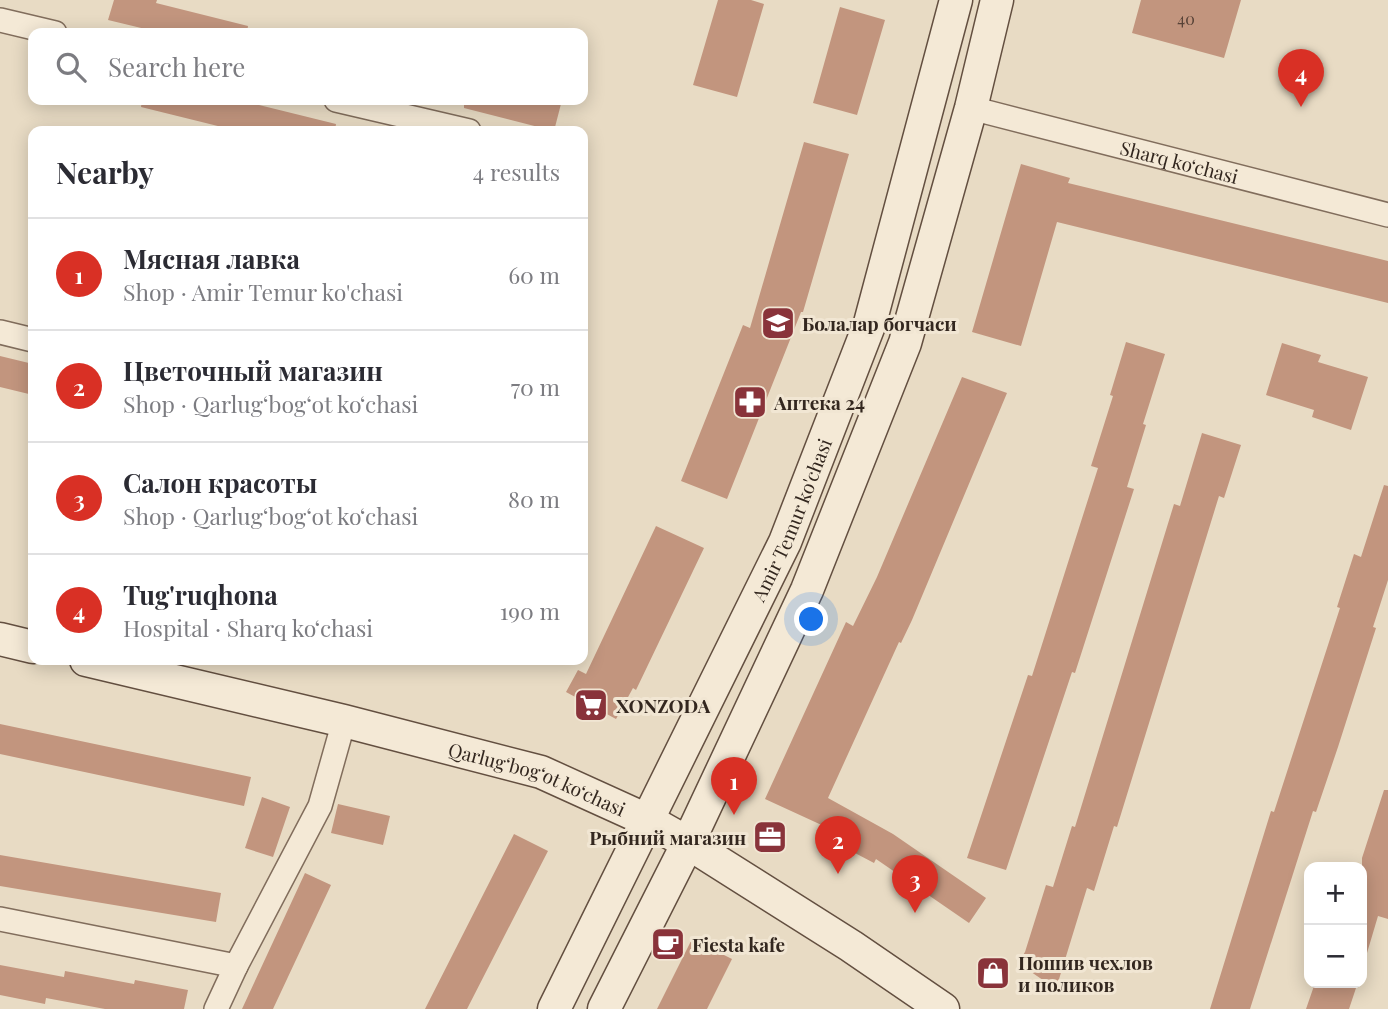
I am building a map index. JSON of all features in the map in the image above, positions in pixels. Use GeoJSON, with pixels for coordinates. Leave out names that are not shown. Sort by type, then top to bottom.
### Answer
{"type":"FeatureCollection","features":[{"type":"Feature","properties":{"kind":"main road","name":"Amir Temur ko'chasi"},"geometry":{"type":"LineString","coordinates":[[554,1009],[785,542],[870,323],[956,0]]}},
{"type":"Feature","properties":{"kind":"main road"},"geometry":{"type":"LineString","coordinates":[[604,1009],[688,843],[807,590],[905,343],[971,108],[997,0]]}},
{"type":"Feature","properties":{"kind":"main road"},"geometry":{"type":"LineString","coordinates":[[0,639],[28,646]]}},
{"type":"Feature","properties":{"kind":"main road","name":"Qarlug‘bog‘ot ko‘chasi"},"geometry":{"type":"LineString","coordinates":[[107,665],[344,721],[541,772],[649,821],[688,843],[851,946],[943,1009]]}},
{"type":"Feature","properties":{"kind":"street"},"geometry":{"type":"LineString","coordinates":[[0,20],[34,28]]}},
{"type":"Feature","properties":{"kind":"street"},"geometry":{"type":"LineString","coordinates":[[357,105],[448,126]]}},
{"type":"Feature","properties":{"kind":"street","name":"Sharq ko‘chasi"},"geometry":{"type":"LineString","coordinates":[[971,108],[1388,215]]}},
{"type":"Feature","properties":{"kind":"street"},"geometry":{"type":"LineString","coordinates":[[0,332],[28,339]]}},
{"type":"Feature","properties":{"kind":"street"},"geometry":{"type":"LineString","coordinates":[[216,1009],[320,806],[344,721]]}},
{"type":"Feature","properties":{"kind":"street"},"geometry":{"type":"LineString","coordinates":[[0,919],[236,966]]}},
{"type":"Feature","properties":{"kind":"building"},"geometry":{"type":"Polygon","coordinates":[[[114,0],[157,0],[156,3],[248,26],[141,28],[108,20],[114,0]]]}},
{"type":"Feature","properties":{"kind":"building"},"geometry":{"type":"Polygon","coordinates":[[[718,0],[751,0],[764,4],[737,97],[693,85],[718,0]]]}},
{"type":"Feature","properties":{"kind":"building"},"geometry":{"type":"Polygon","coordinates":[[[1141,0],[1241,0],[1224,58],[1132,33],[1141,0]]]}},
{"type":"Feature","properties":{"kind":"building"},"geometry":{"type":"Polygon","coordinates":[[[840,7],[885,20],[857,115],[813,103],[840,7]]]}},
{"type":"Feature","properties":{"kind":"building"},"geometry":{"type":"Polygon","coordinates":[[[259,105],[336,124],[218,126],[141,107],[259,105]]]}},
{"type":"Feature","properties":{"kind":"building"},"geometry":{"type":"Polygon","coordinates":[[[464,105],[561,105],[555,126],[534,126],[464,108],[464,105]]]}},
{"type":"Feature","properties":{"kind":"building"},"geometry":{"type":"Polygon","coordinates":[[[804,142],[849,154],[803,312],[727,499],[681,481],[743,325],[750,328],[804,142]]]}},
{"type":"Feature","properties":{"kind":"building"},"geometry":{"type":"Polygon","coordinates":[[[1021,164],[1070,178],[1068,183],[1388,261],[1388,303],[1057,222],[1021,346],[972,332],[1021,164]]]}},
{"type":"Feature","properties":{"kind":"building"},"geometry":{"type":"Polygon","coordinates":[[[1126,342],[1165,354],[1127,487],[1134,489],[1075,673],[1072,672],[1006,870],[967,858],[1028,675],[1032,676],[1098,468],[1091,466],[1113,396],[1110,395],[1126,342]]]}},
{"type":"Feature","properties":{"kind":"building"},"geometry":{"type":"Polygon","coordinates":[[[1282,343],[1321,355],[1318,362],[1368,377],[1351,430],[1312,417],[1314,410],[1266,395],[1282,343]]]}},
{"type":"Feature","properties":{"kind":"building"},"geometry":{"type":"Polygon","coordinates":[[[0,356],[28,363],[28,394],[0,387],[0,356]]]}},
{"type":"Feature","properties":{"kind":"building"},"geometry":{"type":"Polygon","coordinates":[[[962,377],[1007,393],[912,620],[901,643],[899,642],[828,798],[893,834],[986,898],[969,923],[876,859],[874,863],[834,842],[839,833],[765,799],[846,622],[853,626],[877,577],[962,377]]]}},
{"type":"Feature","properties":{"kind":"building"},"geometry":{"type":"Polygon","coordinates":[[[1202,433],[1241,445],[1224,498],[1219,496],[1117,827],[1114,826],[1094,891],[1087,888],[1056,989],[1018,963],[1025,952],[1046,885],[1053,887],[1072,826],[1075,827],[1174,504],[1180,506],[1202,433]]]}},
{"type":"Feature","properties":{"kind":"building"},"geometry":{"type":"Polygon","coordinates":[[[1384,485],[1388,486],[1388,580],[1373,627],[1376,628],[1338,747],[1316,812],[1313,811],[1250,1009],[1210,1009],[1271,811],[1274,812],[1340,608],[1337,607],[1354,554],[1361,557],[1384,485]]]}},
{"type":"Feature","properties":{"kind":"building"},"geometry":{"type":"Polygon","coordinates":[[[656,526],[704,548],[636,690],[633,688],[616,719],[566,692],[578,670],[586,674],[656,526]]]}},
{"type":"Feature","properties":{"kind":"building"},"geometry":{"type":"Polygon","coordinates":[[[0,724],[251,777],[244,806],[0,754],[0,724]]]}},
{"type":"Feature","properties":{"kind":"building"},"geometry":{"type":"Polygon","coordinates":[[[1384,790],[1388,790],[1388,919],[1378,916],[1367,953],[1367,862],[1362,862],[1384,790]]]}},
{"type":"Feature","properties":{"kind":"building"},"geometry":{"type":"Polygon","coordinates":[[[262,797],[290,807],[273,857],[245,848],[262,797]]]}},
{"type":"Feature","properties":{"kind":"building"},"geometry":{"type":"Polygon","coordinates":[[[338,804],[390,816],[383,845],[331,833],[338,804]]]}},
{"type":"Feature","properties":{"kind":"building"},"geometry":{"type":"Polygon","coordinates":[[[514,834],[548,851],[467,1009],[425,1009],[514,834]]]}},
{"type":"Feature","properties":{"kind":"building"},"geometry":{"type":"Polygon","coordinates":[[[0,855],[221,893],[216,922],[0,886],[0,855]]]}},
{"type":"Feature","properties":{"kind":"building"},"geometry":{"type":"Polygon","coordinates":[[[305,873],[331,885],[273,1009],[242,1009],[305,873]]]}},
{"type":"Feature","properties":{"kind":"building"},"geometry":{"type":"Polygon","coordinates":[[[692,939],[732,959],[707,1009],[657,1009],[692,939]]]}},
{"type":"Feature","properties":{"kind":"building"},"geometry":{"type":"Polygon","coordinates":[[[0,965],[64,977],[65,971],[134,984],[135,980],[188,990],[184,1009],[105,1009],[46,998],[45,1004],[0,995],[0,965]]]}},
{"type":"Feature","properties":{"kind":"building"},"geometry":{"type":"Polygon","coordinates":[[[1313,988],[1356,988],[1349,1009],[1306,1009],[1313,988]]]}},
{"type":"Feature","properties":{"kind":"place","name":"Tug'ruqhona"},"geometry":{"type":"Point","coordinates":[1301,107]}},
{"type":"Feature","properties":{"kind":"place","name":"Болалар богчаси"},"geometry":{"type":"Point","coordinates":[778,323]}},
{"type":"Feature","properties":{"kind":"place","name":"Аптека 24"},"geometry":{"type":"Point","coordinates":[750,402]}},
{"type":"Feature","properties":{"kind":"place","name":"XONZODA"},"geometry":{"type":"Point","coordinates":[591,705]}},
{"type":"Feature","properties":{"kind":"place","name":"Мясная лавка"},"geometry":{"type":"Point","coordinates":[734,815]}},
{"type":"Feature","properties":{"kind":"place","name":"Рыбний магазин"},"geometry":{"type":"Point","coordinates":[770,837]}},
{"type":"Feature","properties":{"kind":"place","name":"Цветочный магазин"},"geometry":{"type":"Point","coordinates":[838,874]}},
{"type":"Feature","properties":{"kind":"place","name":"Салон красоты"},"geometry":{"type":"Point","coordinates":[915,913]}},
{"type":"Feature","properties":{"kind":"place","name":"Fiesta kafe"},"geometry":{"type":"Point","coordinates":[668,944]}},
{"type":"Feature","properties":{"kind":"place","name":"Пошив чехлов и поликов"},"geometry":{"type":"Point","coordinates":[993,973]}}]}
